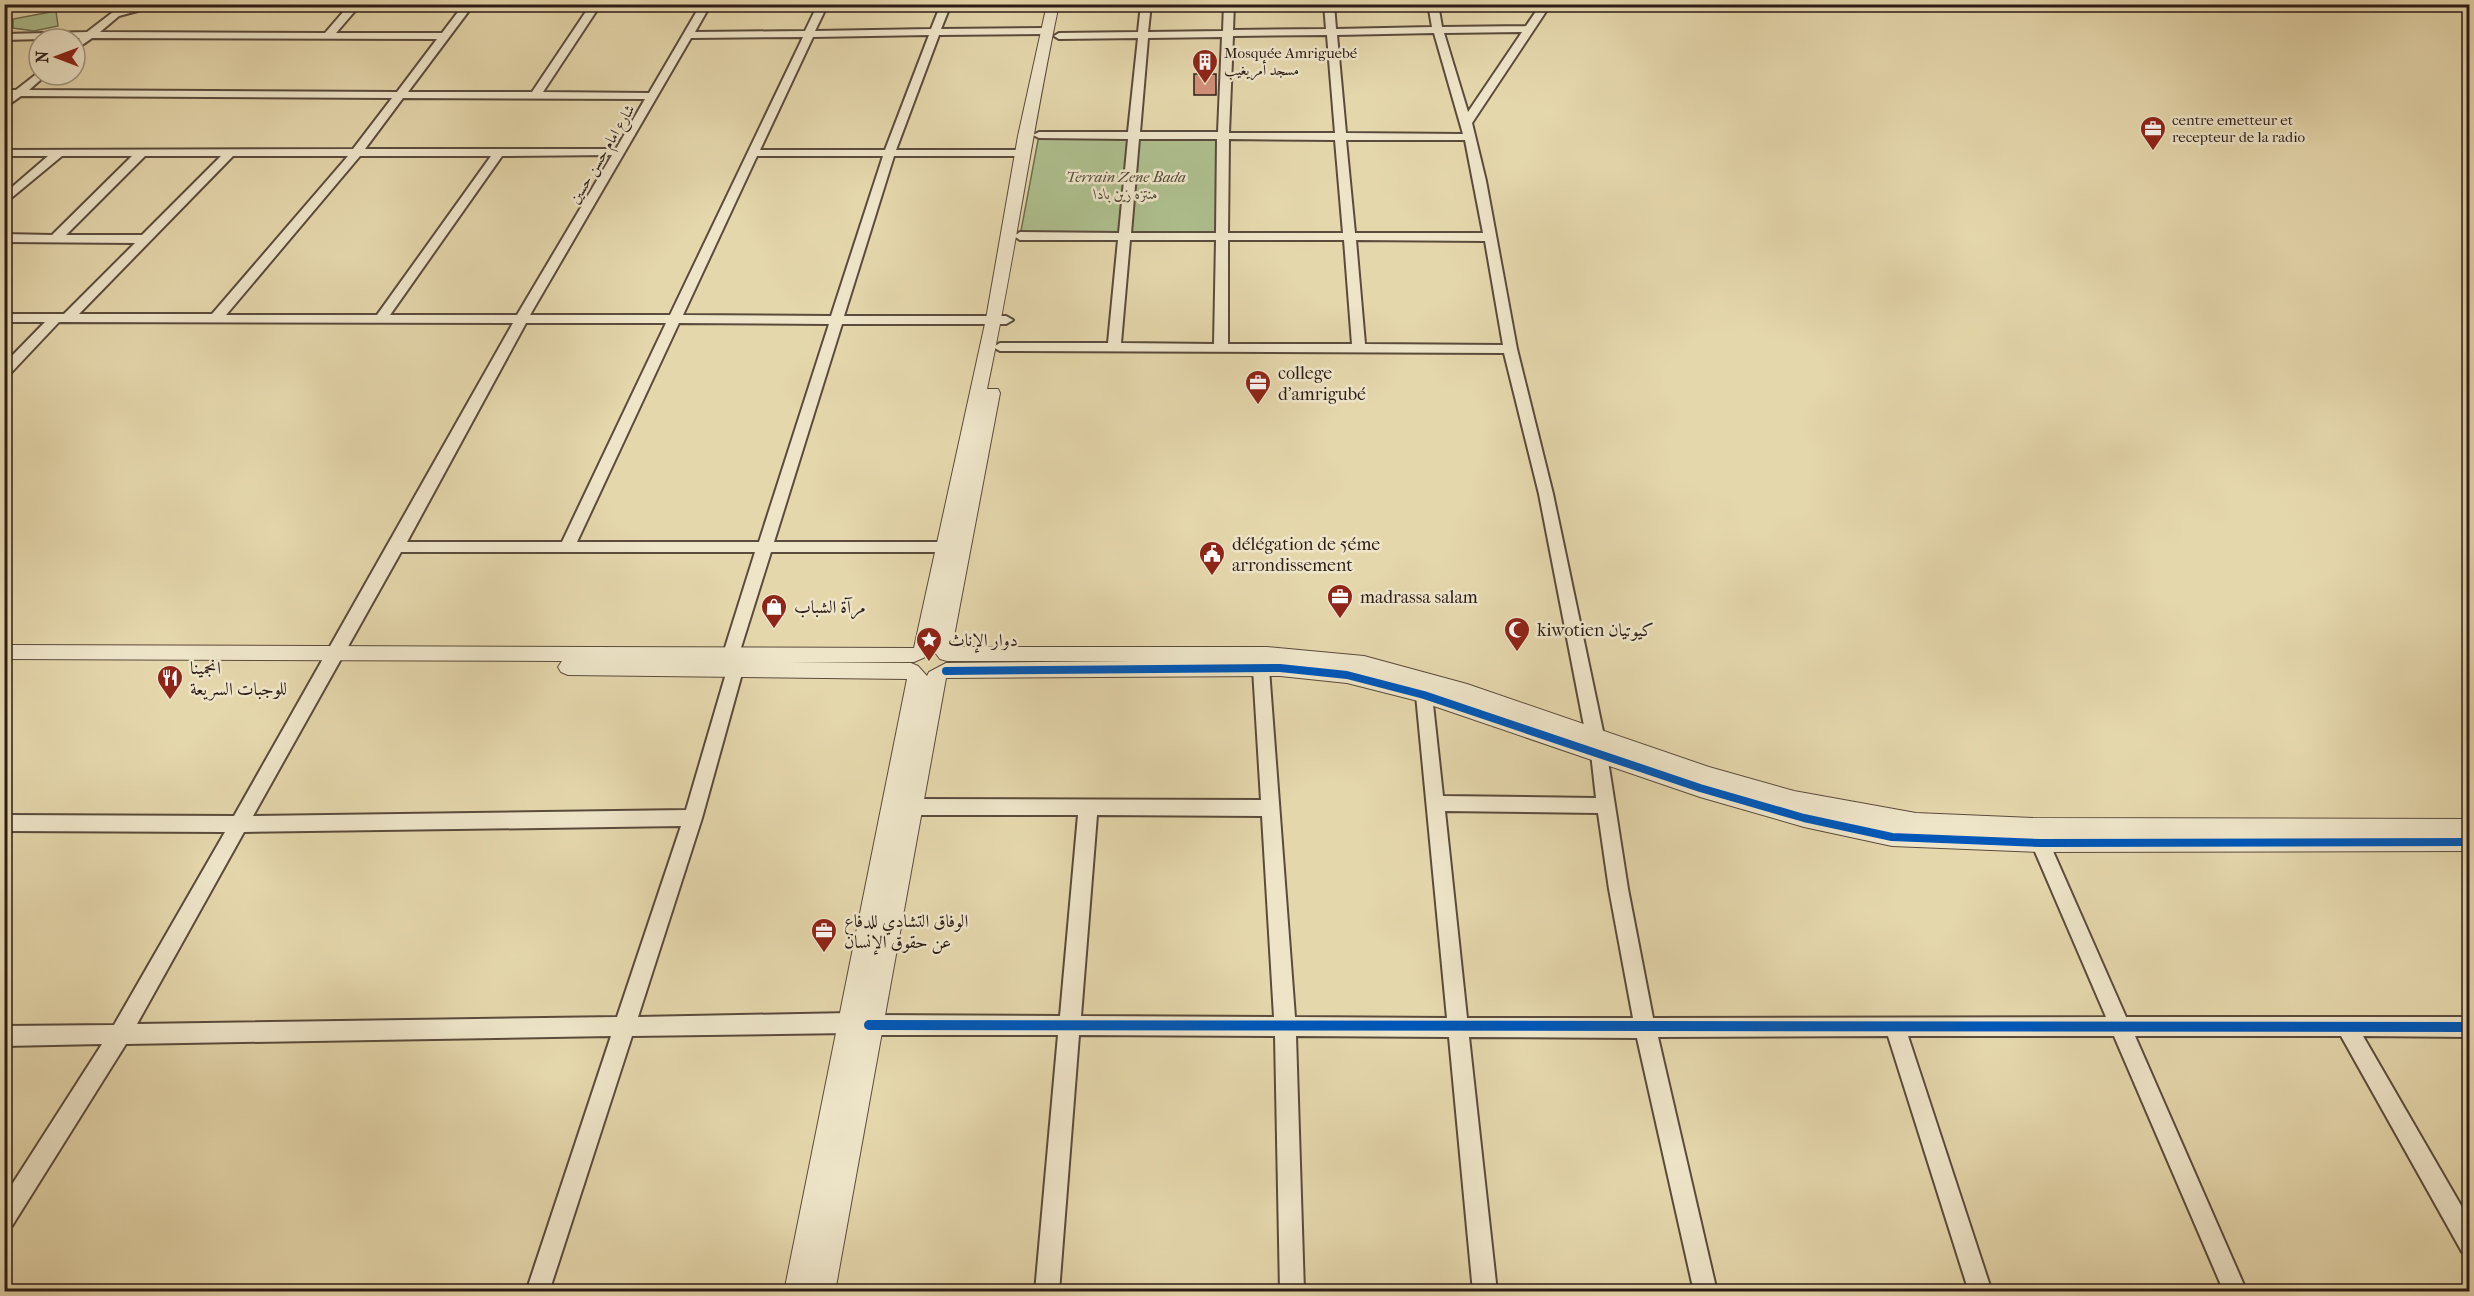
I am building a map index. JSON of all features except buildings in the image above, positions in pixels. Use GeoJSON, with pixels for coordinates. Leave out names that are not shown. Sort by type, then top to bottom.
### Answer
{"type":"FeatureCollection","features":[{"type":"Feature","properties":{"kind":"street"},"geometry":{"type":"LineString","coordinates":[[87,37],[116,14],[158,4]]}},
{"type":"Feature","properties":{"kind":"street"},"geometry":{"type":"LineString","coordinates":[[327,36],[356,4]]}},
{"type":"Feature","properties":{"kind":"street"},"geometry":{"type":"LineString","coordinates":[[216,318],[357,152],[469,4]]}},
{"type":"Feature","properties":{"kind":"street"},"geometry":{"type":"LineString","coordinates":[[535,96],[596,4]]}},
{"type":"Feature","properties":{"kind":"street","name":"شارع امام حسن حسين"},"geometry":{"type":"LineString","coordinates":[[4,1218],[119,1036],[396,547],[522,318],[706,4]]}},
{"type":"Feature","properties":{"kind":"street"},"geometry":{"type":"LineString","coordinates":[[567,547],[673,318],[755,153],[823,4]]}},
{"type":"Feature","properties":{"kind":"street"},"geometry":{"type":"LineString","coordinates":[[537,1292],[693,818],[733,662],[766,547],[890,154],[938,33],[946,4]]}},
{"type":"Feature","properties":{"kind":"street"},"geometry":{"type":"LineString","coordinates":[[798,1292],[859,1024],[912,807],[929,663],[946,547],[1020,236],[1039,135],[1053,33],[1053,4]]}},
{"type":"Feature","properties":{"kind":"street"},"geometry":{"type":"LineString","coordinates":[[821,1292],[859,1024],[929,663],[1000,347],[1000,320],[1022,153],[1053,33],[1064,4]]}},
{"type":"Feature","properties":{"kind":"street"},"geometry":{"type":"LineString","coordinates":[[1114,346],[1146,4]]}},
{"type":"Feature","properties":{"kind":"street"},"geometry":{"type":"LineString","coordinates":[[1221,346],[1223,135],[1229,4]]}},
{"type":"Feature","properties":{"kind":"street"},"geometry":{"type":"LineString","coordinates":[[1329,4],[1359,347]]}},
{"type":"Feature","properties":{"kind":"street"},"geometry":{"type":"LineString","coordinates":[[1433,4],[1438,31],[1466,123],[1510,349],[1546,494],[1597,745],[1605,806],[1647,1028],[1706,1292]]}},
{"type":"Feature","properties":{"kind":"street"},"geometry":{"type":"LineString","coordinates":[[1466,123],[1546,4]]}},
{"type":"Feature","properties":{"kind":"street"},"geometry":{"type":"LineString","coordinates":[[689,35],[1053,33],[1143,36],[1332,30],[1531,29]]}},
{"type":"Feature","properties":{"kind":"street"},"geometry":{"type":"LineString","coordinates":[[4,38],[90,35],[444,36]]}},
{"type":"Feature","properties":{"kind":"street"},"geometry":{"type":"LineString","coordinates":[[4,105],[27,86]]}},
{"type":"Feature","properties":{"kind":"street"},"geometry":{"type":"LineString","coordinates":[[4,93],[654,96]]}},
{"type":"Feature","properties":{"kind":"street"},"geometry":{"type":"LineString","coordinates":[[1039,135],[1469,137]]}},
{"type":"Feature","properties":{"kind":"street"},"geometry":{"type":"LineString","coordinates":[[382,317],[499,152]]}},
{"type":"Feature","properties":{"kind":"street"},"geometry":{"type":"LineString","coordinates":[[4,153],[621,152]]}},
{"type":"Feature","properties":{"kind":"street"},"geometry":{"type":"LineString","coordinates":[[4,201],[59,153]]}},
{"type":"Feature","properties":{"kind":"street"},"geometry":{"type":"LineString","coordinates":[[55,238],[142,153]]}},
{"type":"Feature","properties":{"kind":"street"},"geometry":{"type":"LineString","coordinates":[[4,372],[146,239],[230,153]]}},
{"type":"Feature","properties":{"kind":"street"},"geometry":{"type":"LineString","coordinates":[[755,153],[1022,153]]}},
{"type":"Feature","properties":{"kind":"street"},"geometry":{"type":"LineString","coordinates":[[1020,236],[1490,237]]}},
{"type":"Feature","properties":{"kind":"street"},"geometry":{"type":"LineString","coordinates":[[4,238],[146,239]]}},
{"type":"Feature","properties":{"kind":"street"},"geometry":{"type":"LineString","coordinates":[[4,318],[1000,320]]}},
{"type":"Feature","properties":{"kind":"street"},"geometry":{"type":"LineString","coordinates":[[1000,347],[1221,346],[1510,349]]}},
{"type":"Feature","properties":{"kind":"street"},"geometry":{"type":"LineString","coordinates":[[396,547],[946,547]]}},
{"type":"Feature","properties":{"kind":"street"},"geometry":{"type":"LineString","coordinates":[[4,652],[332,659],[929,663],[1261,669],[1347,675],[1597,745]]}},
{"type":"Feature","properties":{"kind":"street"},"geometry":{"type":"LineString","coordinates":[[929,663],[1267,654],[1328,658],[1391,670],[1467,692],[1700,788],[1803,818],[1860,831],[1935,840],[2037,835],[2469,828]]}},
{"type":"Feature","properties":{"kind":"street"},"geometry":{"type":"LineString","coordinates":[[4,663],[332,659]]}},
{"type":"Feature","properties":{"kind":"street"},"geometry":{"type":"LineString","coordinates":[[1261,669],[1285,1025],[1292,1292]]}},
{"type":"Feature","properties":{"kind":"street"},"geometry":{"type":"LineString","coordinates":[[1424,695],[1460,1028],[1485,1292]]}},
{"type":"Feature","properties":{"kind":"street"},"geometry":{"type":"LineString","coordinates":[[1436,803],[1605,806]]}},
{"type":"Feature","properties":{"kind":"street"},"geometry":{"type":"LineString","coordinates":[[912,807],[1269,808]]}},
{"type":"Feature","properties":{"kind":"street"},"geometry":{"type":"LineString","coordinates":[[1047,1292],[1088,808]]}},
{"type":"Feature","properties":{"kind":"street"},"geometry":{"type":"LineString","coordinates":[[4,823],[240,824],[693,818]]}},
{"type":"Feature","properties":{"kind":"street"},"geometry":{"type":"LineString","coordinates":[[2037,835],[2469,842]]}},
{"type":"Feature","properties":{"kind":"street"},"geometry":{"type":"LineString","coordinates":[[2037,835],[2235,1292]]}},
{"type":"Feature","properties":{"kind":"street"},"geometry":{"type":"LineString","coordinates":[[4,1036],[859,1024],[1285,1025],[1460,1028],[2469,1027]]}},
{"type":"Feature","properties":{"kind":"street"},"geometry":{"type":"LineString","coordinates":[[1894,1026],[1981,1292]]}},
{"type":"Feature","properties":{"kind":"street"},"geometry":{"type":"LineString","coordinates":[[2346,1026],[2469,1244]]}},
{"type":"Feature","properties":{"kind":"green space"},"geometry":{"type":"Polygon","coordinates":[[[56,11],[58,26],[27,27],[27,30],[13,28],[13,19],[56,11]]]}},
{"type":"Feature","properties":{"kind":"green space","name":"Terrain Zene Bada منتزه زين بادا"},"geometry":{"type":"Polygon","coordinates":[[[1039,135],[1223,135],[1223,236],[1020,236],[1039,135]]]}},
{"type":"Feature","properties":{"kind":"cycle path"},"geometry":{"type":"LineString","coordinates":[[946,671],[1280,668],[1347,675],[1424,695],[1700,788],[1804,818],[1892,837],[2041,843],[2470,842]]}},
{"type":"Feature","properties":{"kind":"cycle path"},"geometry":{"type":"LineString","coordinates":[[869,1025],[1647,1028],[2470,1027]]}},
{"type":"Feature","properties":{"kind":"place","name":"Mosquée Amriguebé مسجد أمريغيب"},"geometry":{"type":"Point","coordinates":[1205,85]}},
{"type":"Feature","properties":{"kind":"place","name":"centre emetteur et recepteur de la radio"},"geometry":{"type":"Point","coordinates":[2153,152]}},
{"type":"Feature","properties":{"kind":"place","name":"college d'amrigubé"},"geometry":{"type":"Point","coordinates":[1258,406]}},
{"type":"Feature","properties":{"kind":"place","name":"délégation de 5éme arrondissement"},"geometry":{"type":"Point","coordinates":[1212,577]}},
{"type":"Feature","properties":{"kind":"place","name":"madrassa salam"},"geometry":{"type":"Point","coordinates":[1340,620]}},
{"type":"Feature","properties":{"kind":"place","name":"مرآة الشباب"},"geometry":{"type":"Point","coordinates":[774,630]}},
{"type":"Feature","properties":{"kind":"place","name":"kiwotien كيوتيان"},"geometry":{"type":"Point","coordinates":[1517,653]}},
{"type":"Feature","properties":{"kind":"place","name":"دوار الإناث"},"geometry":{"type":"Point","coordinates":[929,663]}},
{"type":"Feature","properties":{"kind":"place","name":"انجمينا للوجبات السريعة"},"geometry":{"type":"Point","coordinates":[170,701]}},
{"type":"Feature","properties":{"kind":"place","name":"الوفاق التشادي للدفاع عن حقوق الإنسان"},"geometry":{"type":"Point","coordinates":[824,954]}}]}
